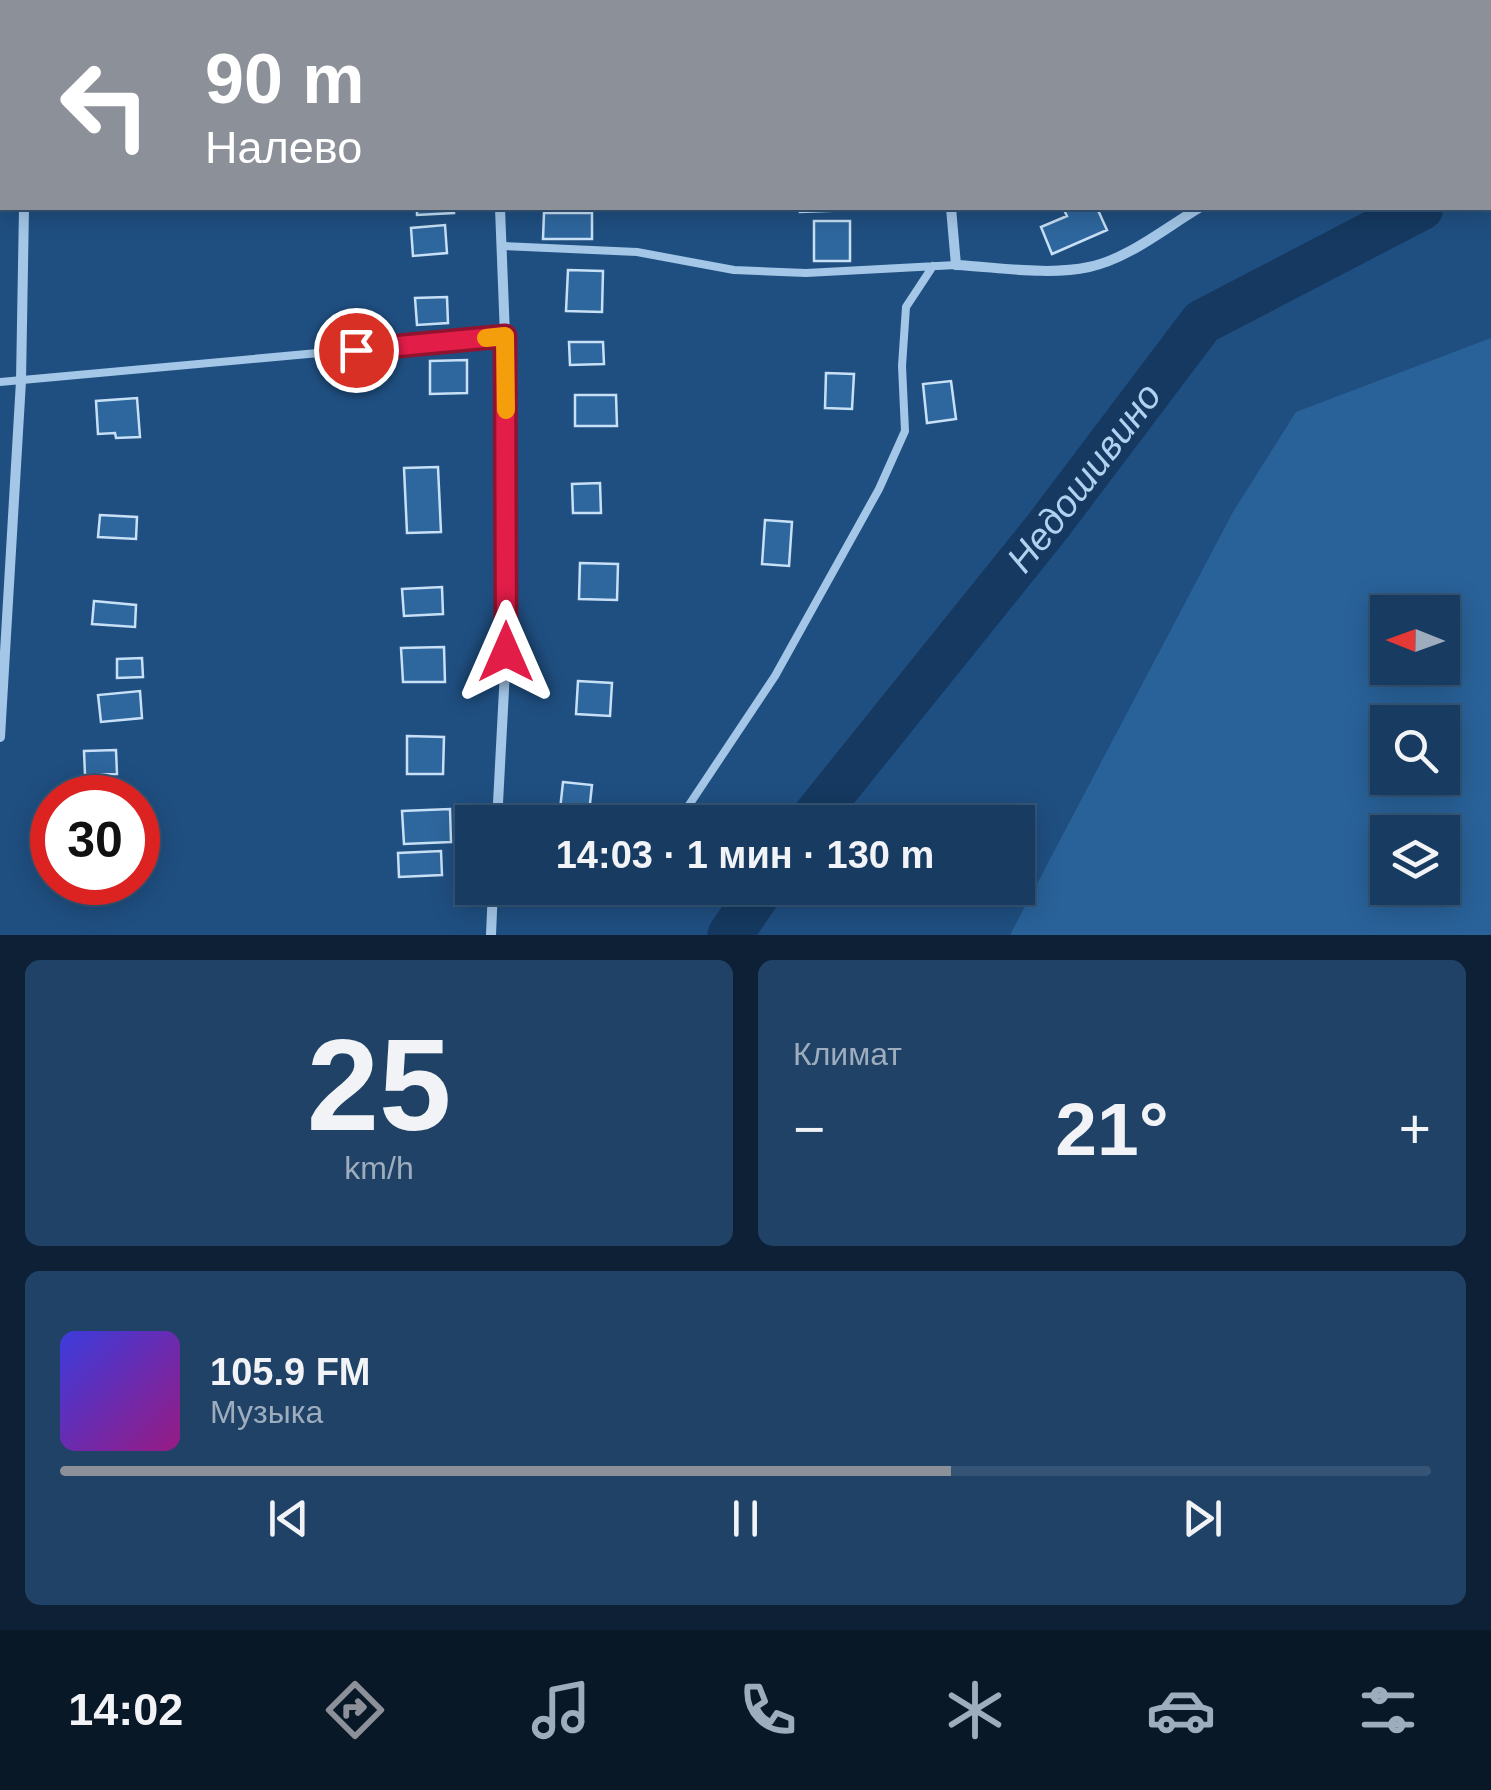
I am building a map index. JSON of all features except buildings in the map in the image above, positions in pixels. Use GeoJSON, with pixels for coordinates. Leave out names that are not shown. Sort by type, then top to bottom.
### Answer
{"type":"FeatureCollection","features":[{"type":"Feature","properties":{"kind":"street"},"geometry":{"type":"LineString","coordinates":[[0,737],[22,380],[24,210]]}},
{"type":"Feature","properties":{"kind":"street"},"geometry":{"type":"LineString","coordinates":[[498,805],[506,652],[505,336],[500,210]]}},
{"type":"Feature","properties":{"kind":"street"},"geometry":{"type":"LineString","coordinates":[[952,210],[956,265],[1056,270],[1088,268],[1111,260],[1196,210]]}},
{"type":"Feature","properties":{"kind":"street"},"geometry":{"type":"LineString","coordinates":[[490,935],[492,905]]}},
{"type":"Feature","properties":{"kind":"lane"},"geometry":{"type":"LineString","coordinates":[[502,246],[637,252],[734,270],[806,272],[956,265]]}},
{"type":"Feature","properties":{"kind":"lane"},"geometry":{"type":"LineString","coordinates":[[688,805],[775,676],[879,489],[905,431],[902,366],[906,308],[933,266]]}},
{"type":"Feature","properties":{"kind":"lane"},"geometry":{"type":"LineString","coordinates":[[0,382],[505,336]]}},
{"type":"Feature","properties":{"kind":"shaded area"},"geometry":{"type":"Polygon","coordinates":[[[1491,338],[1491,935],[1010,935],[1026,905],[1035,905],[1035,888],[1233,512],[1296,412],[1491,338]]]}},
{"type":"Feature","properties":{"kind":"waterway","name":"Недошивино"},"geometry":{"type":"LineString","coordinates":[[824,805],[1048,526],[1202,322],[1417,210]]}},
{"type":"Feature","properties":{"kind":"waterway","name":"Недошивино"},"geometry":{"type":"LineString","coordinates":[[730,935],[750,905]]}},
{"type":"Feature","properties":{"kind":"slow traffic"},"geometry":{"type":"LineString","coordinates":[[486,338],[505,336],[506,410]]}},
{"type":"Feature","properties":{"kind":"route"},"geometry":{"type":"LineString","coordinates":[[356,350],[505,336],[506,652]]}}]}
